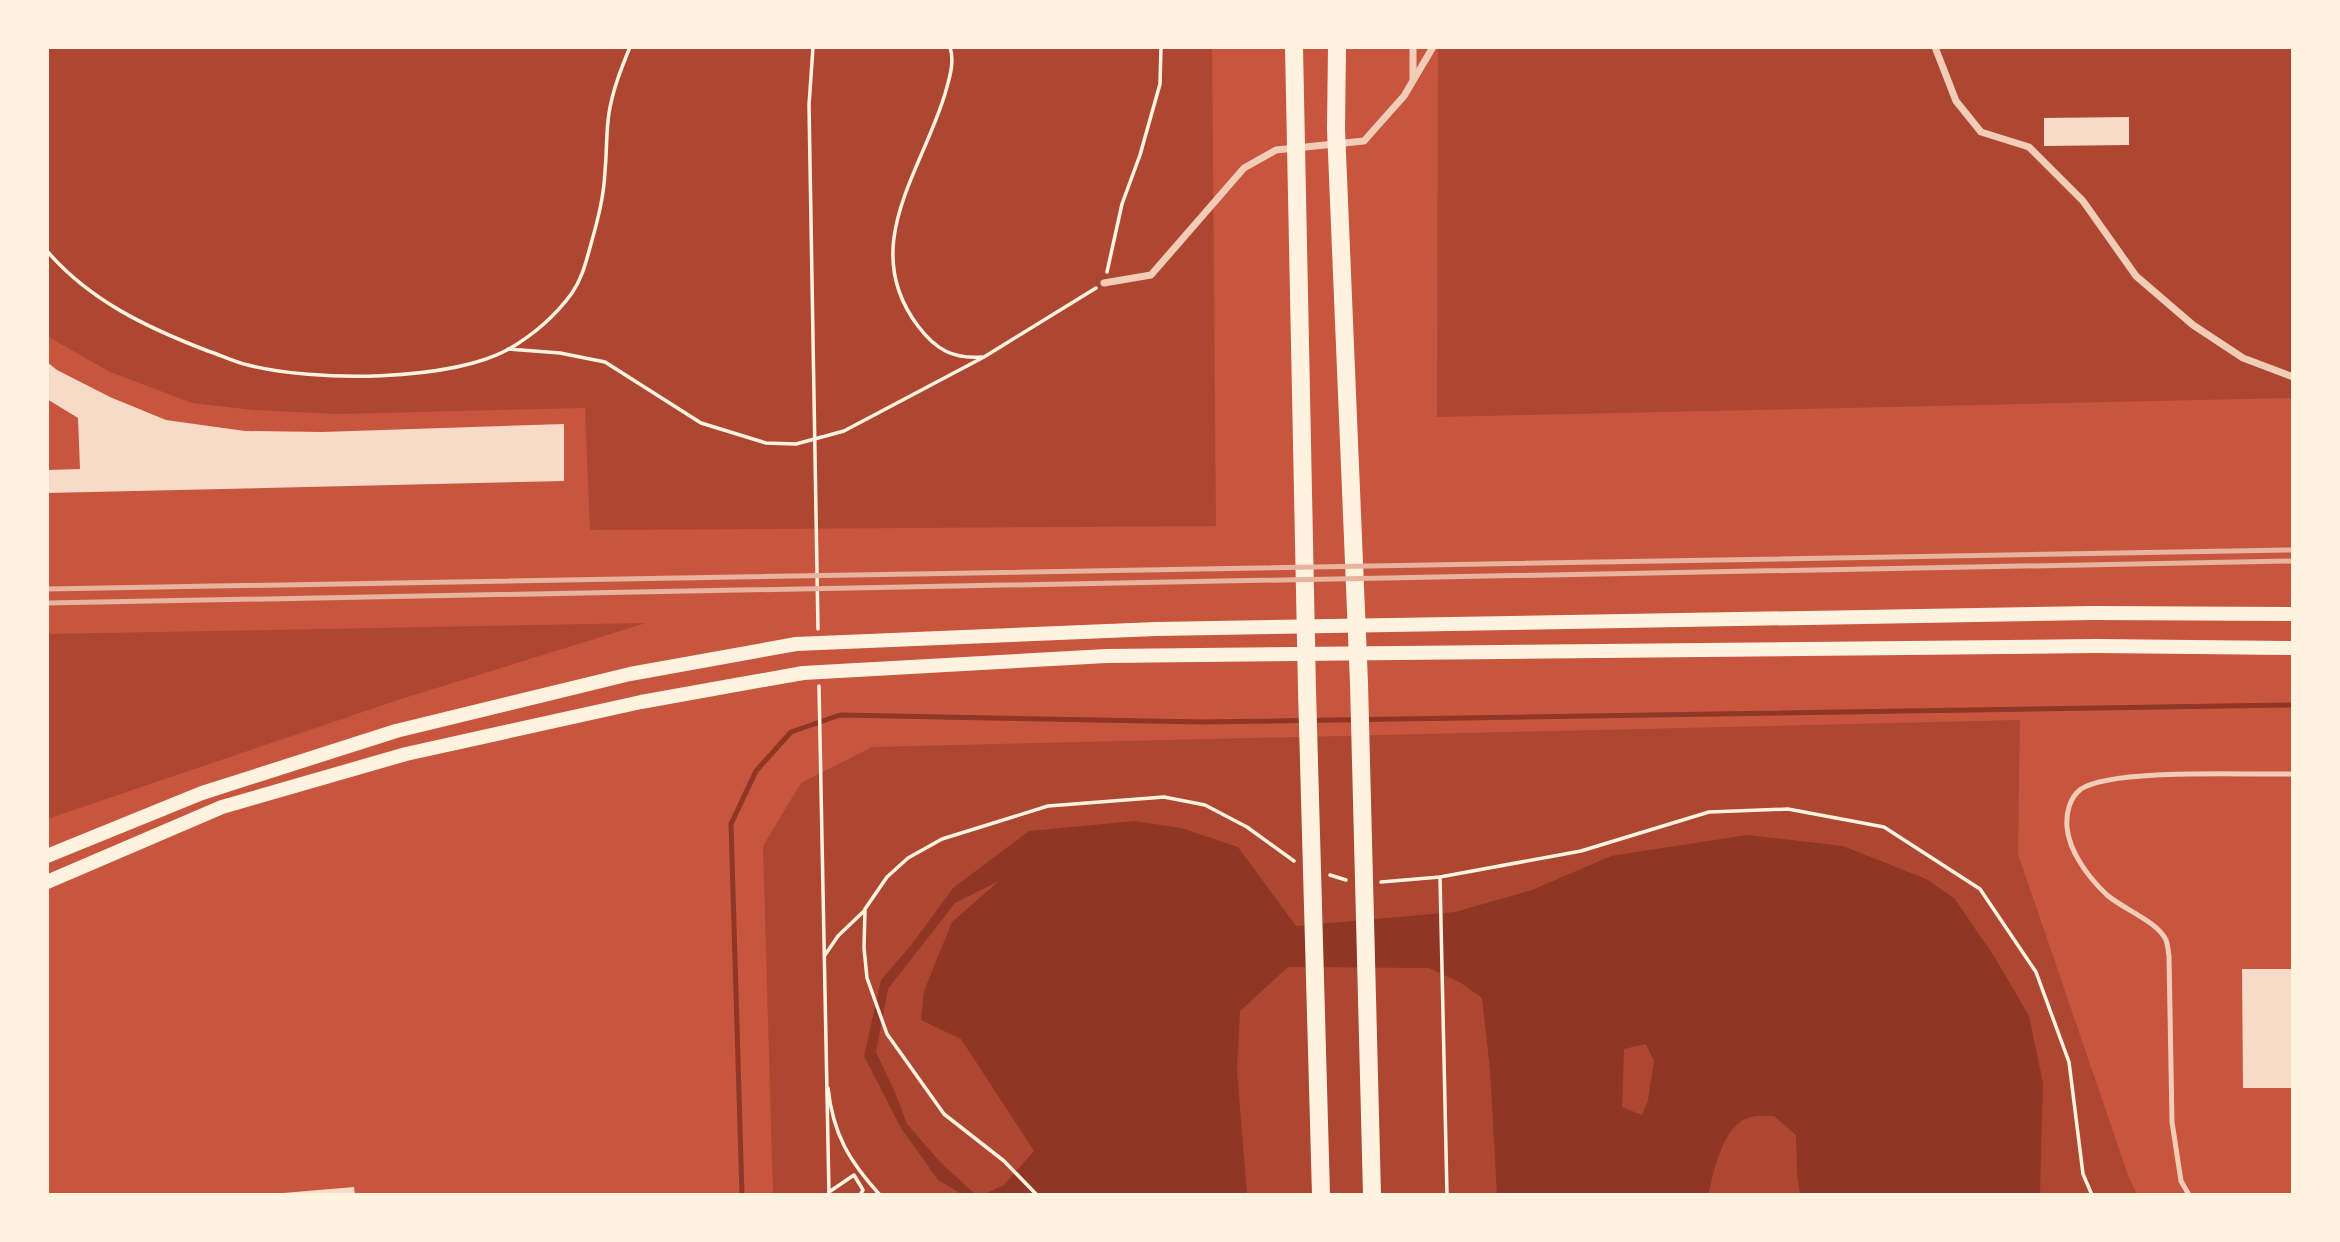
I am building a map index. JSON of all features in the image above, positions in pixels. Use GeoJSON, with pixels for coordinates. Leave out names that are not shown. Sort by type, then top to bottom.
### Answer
{"type":"FeatureCollection","features":[{"type":"Feature","properties":{"kind":"highway"},"geometry":{"type":"LineString","coordinates":[[1294,47],[1306,662],[1321,1195]]}},
{"type":"Feature","properties":{"kind":"highway"},"geometry":{"type":"LineString","coordinates":[[1337,47],[1336,128],[1359,683],[1372,1195]]}},
{"type":"Feature","properties":{"kind":"highway"},"geometry":{"type":"LineString","coordinates":[[1336,128],[1348,47]]}},
{"type":"Feature","properties":{"kind":"main road"},"geometry":{"type":"LineString","coordinates":[[47,856],[202,793],[396,731],[630,674],[796,644],[1170,628],[2093,612],[2293,614]]}},
{"type":"Feature","properties":{"kind":"main road"},"geometry":{"type":"LineString","coordinates":[[47,882],[222,807],[405,754],[641,702],[803,673],[1106,656],[2082,646],[2293,648]]}},
{"type":"Feature","properties":{"kind":"street"},"geometry":{"type":"LineString","coordinates":[[1412,81],[1413,47]]}},
{"type":"Feature","properties":{"kind":"street"},"geometry":{"type":"LineString","coordinates":[[1104,283],[1151,275],[1244,168],[1276,150],[1364,141],[1404,96],[1433,47]]}},
{"type":"Feature","properties":{"kind":"street"},"geometry":{"type":"LineString","coordinates":[[1935,47],[1956,101],[1982,132],[2029,147],[2083,201],[2136,276],[2193,325],[2243,358],[2293,377]]}},
{"type":"Feature","properties":{"kind":"lane"},"geometry":{"type":"LineString","coordinates":[[2189,1195],[2181,1181],[2172,1122],[2169,956],[2165,940],[2154,926],[2107,895],[2081,864],[2068,837],[2066,811],[2079,791],[2100,780],[2142,776],[2293,774]]}},
{"type":"Feature","properties":{"kind":"path"},"geometry":{"type":"LineString","coordinates":[[47,251],[79,284],[112,307],[151,327],[247,365],[339,376],[391,375],[468,364],[508,349],[554,314],[573,291],[585,269],[600,215],[608,115],[615,85],[630,47]]}},
{"type":"Feature","properties":{"kind":"path"},"geometry":{"type":"LineString","coordinates":[[813,47],[808,105],[818,637]]}},
{"type":"Feature","properties":{"kind":"path"},"geometry":{"type":"LineString","coordinates":[[950,47],[950,75],[940,108],[896,219],[892,254],[905,309],[923,332],[944,351],[962,358],[984,356]]}},
{"type":"Feature","properties":{"kind":"path"},"geometry":{"type":"LineString","coordinates":[[508,349],[561,353],[605,362],[701,423],[766,443],[796,444],[844,431],[984,356],[1104,283],[1122,204],[1140,155],[1160,84],[1161,47]]}},
{"type":"Feature","properties":{"kind":"path"},"geometry":{"type":"LineString","coordinates":[[819,679],[829,1194]]}},
{"type":"Feature","properties":{"kind":"path"},"geometry":{"type":"LineString","coordinates":[[880,1195],[845,1148],[831,1115],[824,1044],[825,952],[865,909],[887,877],[908,858],[923,847],[942,839],[1048,806],[1164,797],[1205,805],[1247,827],[1304,868]]}},
{"type":"Feature","properties":{"kind":"path"},"geometry":{"type":"LineString","coordinates":[[1374,883],[1440,877],[1581,851],[1709,811],[1787,809],[1884,827],[1980,889],[2036,972],[2069,1062],[2083,1174],[2092,1195]]}},
{"type":"Feature","properties":{"kind":"path"},"geometry":{"type":"LineString","coordinates":[[1326,874],[1349,881]]}},
{"type":"Feature","properties":{"kind":"path"},"geometry":{"type":"LineString","coordinates":[[1440,877],[1447,1195]]}},
{"type":"Feature","properties":{"kind":"path"},"geometry":{"type":"LineString","coordinates":[[865,909],[864,948],[867,978],[887,1034],[944,1114],[1004,1161],[1037,1195]]}},
{"type":"Feature","properties":{"kind":"path"},"geometry":{"type":"LineString","coordinates":[[829,1194],[854,1175],[863,1190],[860,1195]]}},
{"type":"Feature","properties":{"kind":"shaded area"},"geometry":{"type":"Polygon","coordinates":[[[47,47],[1212,47],[1216,526],[590,530],[585,408],[337,414],[253,410],[192,403],[110,372],[47,336],[47,47]]]}},
{"type":"Feature","properties":{"kind":"shaded area"},"geometry":{"type":"Polygon","coordinates":[[[1438,47],[2293,47],[2293,398],[1437,417],[1438,47]]]}},
{"type":"Feature","properties":{"kind":"shaded area"},"geometry":{"type":"Polygon","coordinates":[[[646,623],[401,699],[47,819],[47,634],[646,623]]]}},
{"type":"Feature","properties":{"kind":"shaded area"},"geometry":{"type":"Polygon","coordinates":[[[2020,720],[2018,854],[2137,1195],[773,1195],[763,846],[801,783],[872,747],[2020,720]]]}},
{"type":"Feature","properties":{"kind":"shaded area"},"geometry":{"type":"Polygon","coordinates":[[[1135,821],[1181,828],[1238,847],[1296,926],[1455,912],[1532,890],[1611,856],[1747,835],[1843,846],[1926,879],[1954,898],[1994,956],[2029,1016],[2043,1083],[2040,1195],[1800,1195],[1796,1135],[1774,1116],[1762,1116],[1741,1121],[1733,1128],[1721,1149],[1708,1195],[1497,1195],[1490,1070],[1482,998],[1461,983],[1429,968],[1288,967],[1240,1011],[1237,1070],[1247,1195],[982,1195],[1004,1185],[1034,1151],[961,1039],[921,1020],[924,991],[952,922],[999,881],[955,903],[888,989],[876,1052],[907,1124],[941,1163],[976,1195],[963,1195],[938,1180],[901,1128],[864,1056],[881,980],[912,944],[953,888],[1029,831],[1135,821]],[[1646,1044],[1624,1049],[1622,1107],[1642,1115],[1648,1100],[1654,1061],[1646,1044]]]}},
{"type":"Feature","properties":{"kind":"building"},"geometry":{"type":"Polygon","coordinates":[[[2129,117],[2129,145],[2044,146],[2044,118],[2129,117]]]}},
{"type":"Feature","properties":{"kind":"building"},"geometry":{"type":"Polygon","coordinates":[[[47,362],[57,370],[110,397],[166,420],[245,431],[322,432],[564,424],[564,481],[47,493],[47,470],[80,469],[78,418],[47,399],[47,362]]]}},
{"type":"Feature","properties":{"kind":"building"},"geometry":{"type":"Polygon","coordinates":[[[2242,969],[2293,969],[2293,1088],[2243,1088],[2242,969]]]}},
{"type":"Feature","properties":{"kind":"building"},"geometry":{"type":"Polygon","coordinates":[[[354,1187],[355,1195],[283,1195],[283,1193],[354,1187]]]}},
{"type":"Feature","properties":{"kind":"waterway"},"geometry":{"type":"LineString","coordinates":[[742,1195],[731,824],[756,771],[791,732],[840,715],[1202,722],[2293,705]]}},
{"type":"Feature","properties":{"kind":"railway"},"geometry":{"type":"LineString","coordinates":[[47,589],[2293,550]]}},
{"type":"Feature","properties":{"kind":"railway"},"geometry":{"type":"LineString","coordinates":[[47,603],[2293,561]]}}]}
